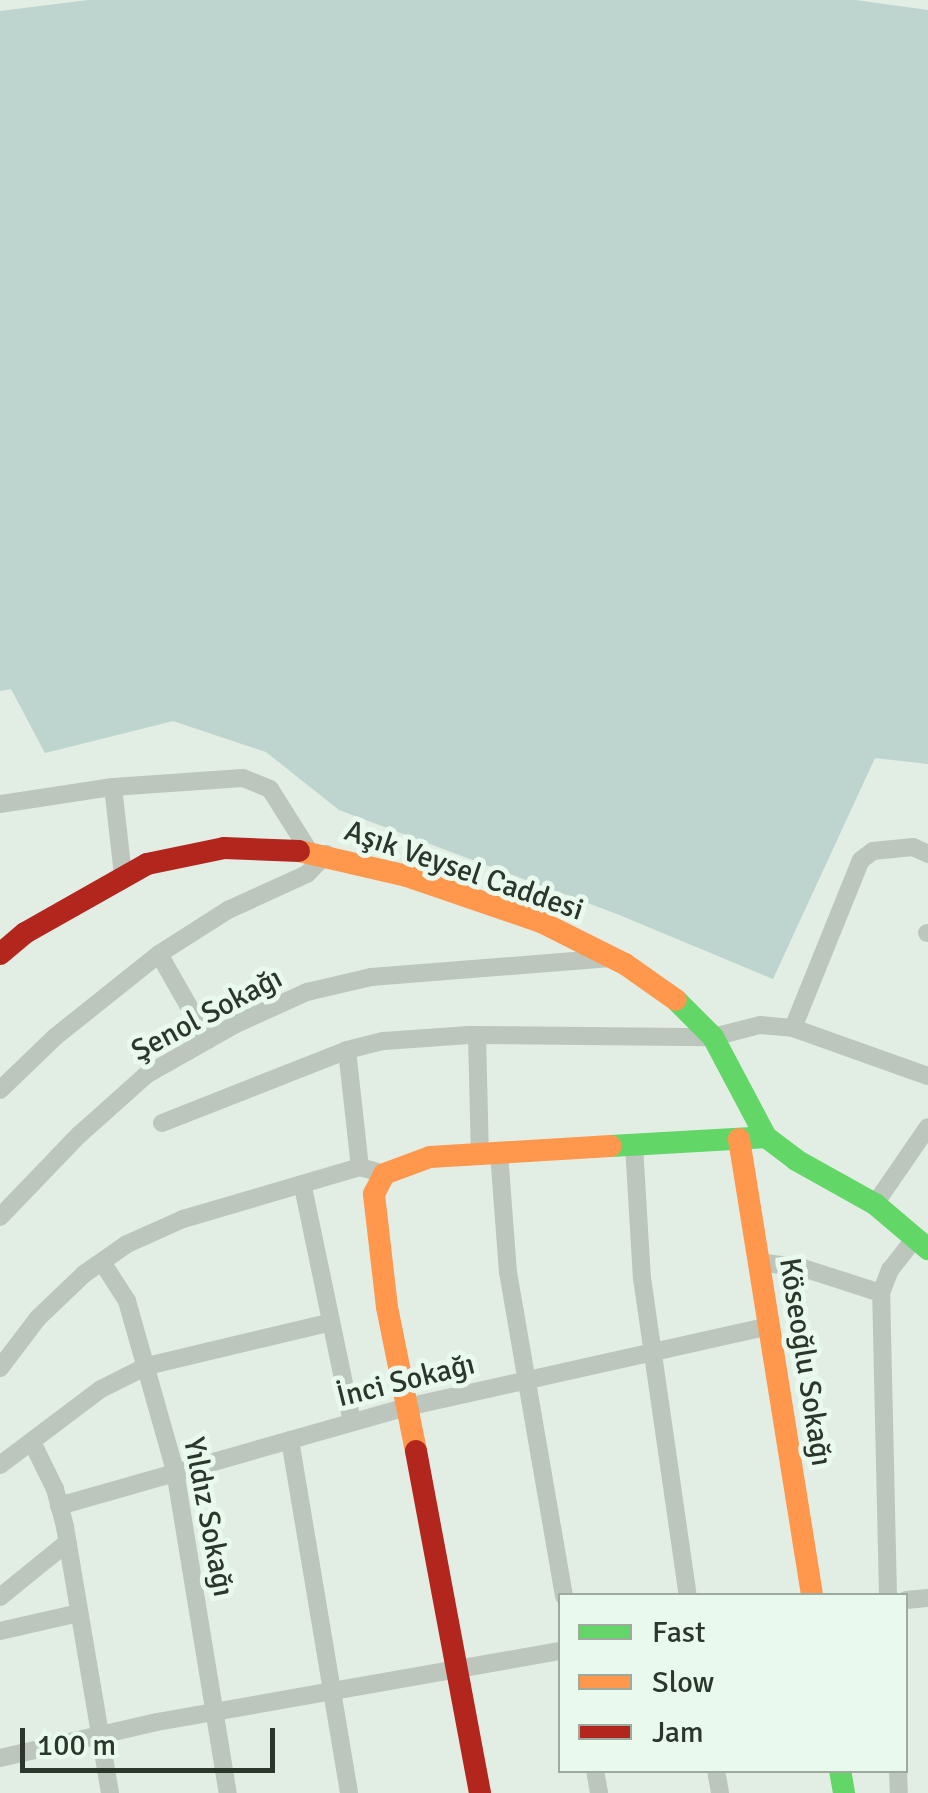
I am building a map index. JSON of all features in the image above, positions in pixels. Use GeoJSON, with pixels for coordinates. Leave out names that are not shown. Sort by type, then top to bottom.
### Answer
{"type":"FeatureCollection","features":[{"type":"Feature","properties":{"kind":"street"},"geometry":{"type":"LineString","coordinates":[[0,804],[113,787],[242,778],[270,789],[317,852],[307,874],[228,910],[159,954],[55,1038],[0,1090]]}},
{"type":"Feature","properties":{"kind":"street"},"geometry":{"type":"LineString","coordinates":[[113,787],[123,875]]}},
{"type":"Feature","properties":{"kind":"street"},"geometry":{"type":"LineString","coordinates":[[793,1028],[861,860],[873,850],[913,846],[928,854]]}},
{"type":"Feature","properties":{"kind":"street","name":"Aşık Veysel Caddesi"},"geometry":{"type":"LineString","coordinates":[[0,954],[25,933],[123,875],[147,864],[224,848],[317,852],[541,922],[611,958],[681,1003],[713,1037],[766,1137],[796,1160],[876,1204],[922,1244]]}},
{"type":"Feature","properties":{"kind":"street"},"geometry":{"type":"LineString","coordinates":[[159,954],[208,1040]]}},
{"type":"Feature","properties":{"kind":"street","name":"Şenol Sokağı"},"geometry":{"type":"LineString","coordinates":[[0,1217],[79,1135],[146,1075],[307,992],[372,977],[611,958]]}},
{"type":"Feature","properties":{"kind":"street"},"geometry":{"type":"LineString","coordinates":[[162,1123],[346,1050],[384,1041],[477,1035],[713,1037],[760,1025],[793,1028],[928,1076]]}},
{"type":"Feature","properties":{"kind":"street"},"geometry":{"type":"LineString","coordinates":[[477,1035],[489,1153],[563,1593]]}},
{"type":"Feature","properties":{"kind":"street"},"geometry":{"type":"LineString","coordinates":[[346,1050],[360,1167]]}},
{"type":"Feature","properties":{"kind":"street"},"geometry":{"type":"LineString","coordinates":[[876,1204],[928,1126]]}},
{"type":"Feature","properties":{"kind":"street"},"geometry":{"type":"LineString","coordinates":[[0,1368],[38,1318],[102,1262],[127,1244],[183,1220],[304,1187],[360,1167],[384,1174],[430,1157],[766,1137]]}},
{"type":"Feature","properties":{"kind":"street","name":"Köseoğlu Sokağı"},"geometry":{"type":"LineString","coordinates":[[739,1138],[812,1593]]}},
{"type":"Feature","properties":{"kind":"street"},"geometry":{"type":"LineString","coordinates":[[634,1145],[642,1278],[688,1593]]}},
{"type":"Feature","properties":{"kind":"street"},"geometry":{"type":"LineString","coordinates":[[384,1174],[374,1194],[387,1307],[460,1669],[480,1793]]}},
{"type":"Feature","properties":{"kind":"street"},"geometry":{"type":"LineString","coordinates":[[304,1187],[352,1422]]}},
{"type":"Feature","properties":{"kind":"street"},"geometry":{"type":"LineString","coordinates":[[888,1593],[881,1293],[890,1270],[922,1244]]}},
{"type":"Feature","properties":{"kind":"street","name":"Yıldız Sokağı"},"geometry":{"type":"LineString","coordinates":[[102,1262],[128,1301],[174,1471],[228,1793]]}},
{"type":"Feature","properties":{"kind":"street"},"geometry":{"type":"LineString","coordinates":[[759,1262],[803,1268],[881,1293]]}},
{"type":"Feature","properties":{"kind":"street"},"geometry":{"type":"LineString","coordinates":[[0,1465],[101,1389],[147,1366],[331,1322]]}},
{"type":"Feature","properties":{"kind":"street","name":"İnci Sokağı"},"geometry":{"type":"LineString","coordinates":[[60,1506],[407,1407],[769,1326]]}},
{"type":"Feature","properties":{"kind":"street"},"geometry":{"type":"LineString","coordinates":[[290,1440],[350,1793]]}},
{"type":"Feature","properties":{"kind":"street"},"geometry":{"type":"LineString","coordinates":[[32,1442],[60,1506],[110,1793]]}},
{"type":"Feature","properties":{"kind":"street"},"geometry":{"type":"LineString","coordinates":[[0,1596],[68,1542]]}},
{"type":"Feature","properties":{"kind":"street"},"geometry":{"type":"LineString","coordinates":[[0,1631],[80,1613]]}},
{"type":"Feature","properties":{"kind":"street"},"geometry":{"type":"LineString","coordinates":[[0,1758],[214,1712],[558,1651]]}},
{"type":"Feature","properties":{"kind":"shaded area"},"geometry":{"type":"Polygon","coordinates":[[[88,0],[855,0],[928,10],[928,764],[875,758],[773,979],[617,914],[339,810],[266,752],[173,721],[45,753],[11,689],[0,691],[0,11],[88,0]]]}},
{"type":"Feature","properties":{"kind":"traffic: fast"},"geometry":{"type":"LineString","coordinates":[[676,1000],[713,1037],[766,1137],[796,1160],[875,1204],[928,1249]]}},
{"type":"Feature","properties":{"kind":"traffic: fast"},"geometry":{"type":"LineString","coordinates":[[611,1146],[766,1137]]}},
{"type":"Feature","properties":{"kind":"traffic: fast"},"geometry":{"type":"LineString","coordinates":[[841,1773],[844,1793]]}},
{"type":"Feature","properties":{"kind":"traffic: slow"},"geometry":{"type":"LineString","coordinates":[[299,851],[407,876],[541,922],[625,964],[676,1000]]}},
{"type":"Feature","properties":{"kind":"traffic: slow"},"geometry":{"type":"LineString","coordinates":[[739,1139],[812,1593]]}},
{"type":"Feature","properties":{"kind":"traffic: slow"},"geometry":{"type":"LineString","coordinates":[[416,1451],[387,1307],[374,1194],[384,1174],[430,1157],[611,1146]]}},
{"type":"Feature","properties":{"kind":"traffic: jam"},"geometry":{"type":"LineString","coordinates":[[0,954],[25,933],[147,864],[224,848],[299,851]]}},
{"type":"Feature","properties":{"kind":"traffic: jam"},"geometry":{"type":"LineString","coordinates":[[416,1451],[480,1793]]}}]}
